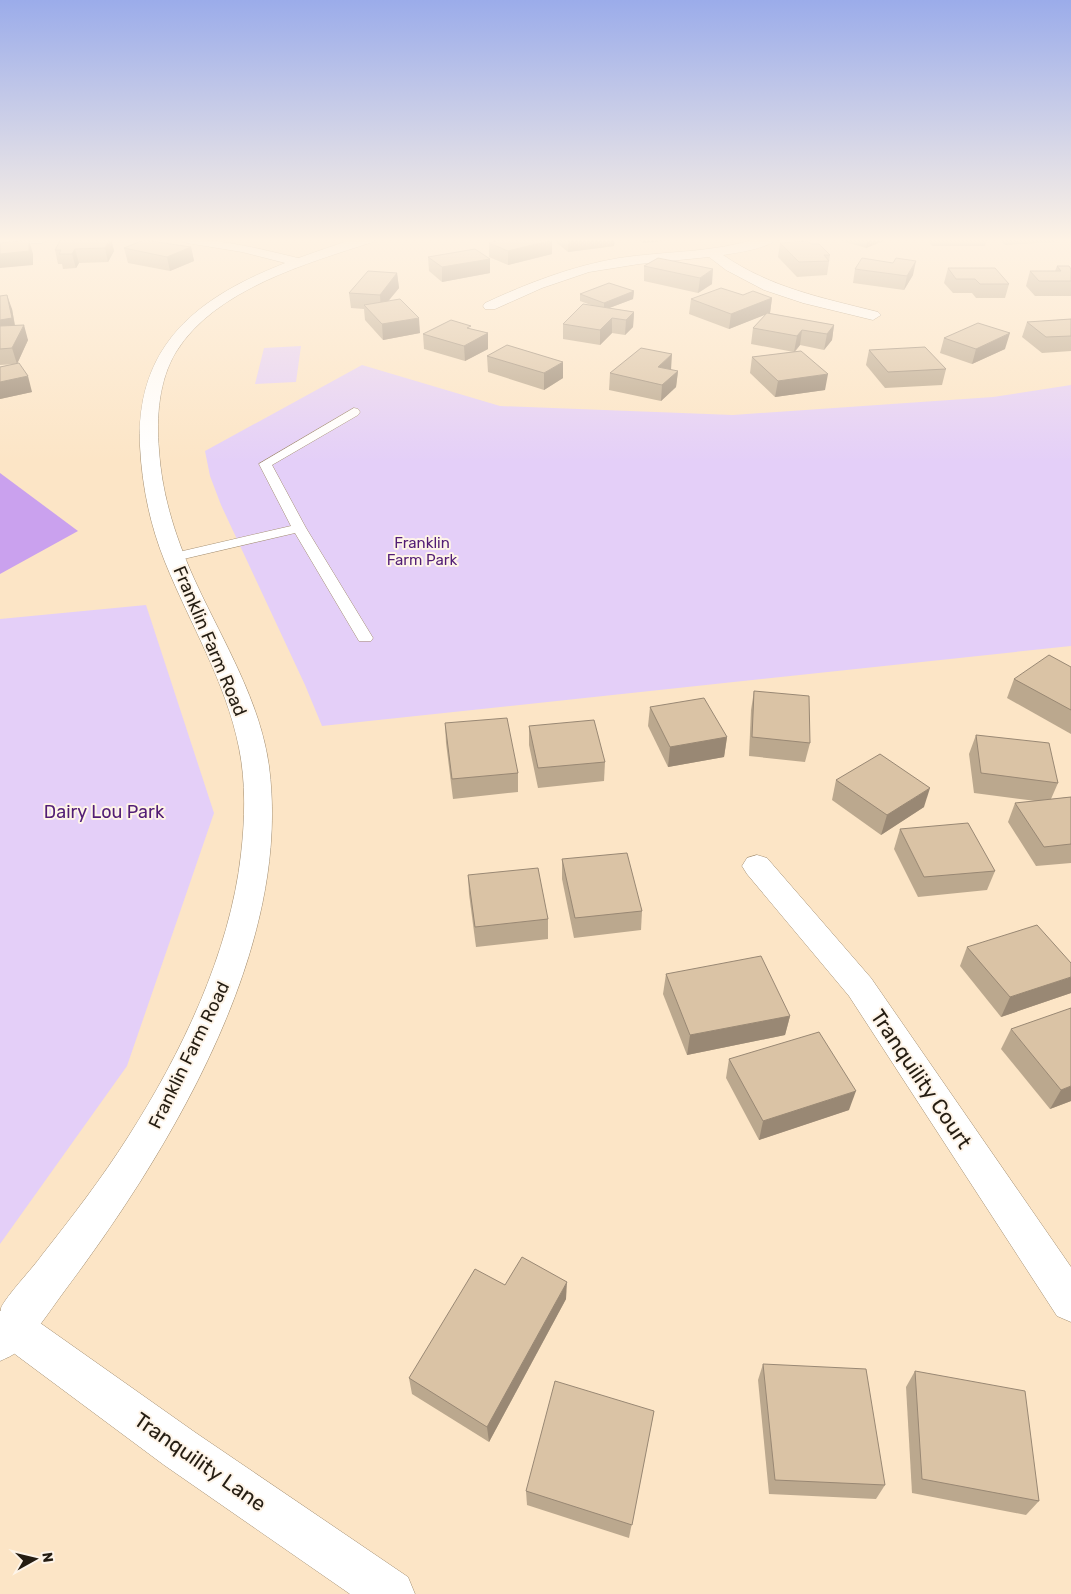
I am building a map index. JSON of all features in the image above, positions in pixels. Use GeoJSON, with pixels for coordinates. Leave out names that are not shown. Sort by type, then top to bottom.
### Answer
{"type":"FeatureCollection","features":[{"type":"Feature","properties":{"kind":"main road","name":"Franklin Farm Road"},"geometry":{"type":"LineString","coordinates":[[6,1333],[95,1219],[157,1124],[208,1022],[228,973],[249,900],[257,833],[254,756],[238,699],[175,557],[160,518],[150,453],[150,406],[157,371],[164,356],[182,333],[203,313]]}},
{"type":"Feature","properties":{"kind":"main road"},"geometry":{"type":"LineString","coordinates":[[867,313],[873,315]]}},
{"type":"Feature","properties":{"kind":"main road","name":"Tranquility Court"},"geometry":{"type":"LineString","coordinates":[[758,866],[860,987],[1071,1302]]}},
{"type":"Feature","properties":{"kind":"main road","name":"Tranquility Lane"},"geometry":{"type":"LineString","coordinates":[[6,1333],[180,1449],[391,1594]]}},
{"type":"Feature","properties":{"kind":"lane"},"geometry":{"type":"LineString","coordinates":[[354,412],[265,464],[299,528],[365,638]]}},
{"type":"Feature","properties":{"kind":"lane"},"geometry":{"type":"LineString","coordinates":[[175,557],[299,528]]}},
{"type":"Feature","properties":{"kind":"green space"},"geometry":{"type":"Polygon","coordinates":[[[301,346],[296,382],[255,384],[264,348],[301,346]]]}},
{"type":"Feature","properties":{"kind":"green space","name":"Franklin Farm Park"},"geometry":{"type":"Polygon","coordinates":[[[362,365],[500,406],[733,415],[993,397],[1071,385],[1071,646],[322,726],[305,685],[221,505],[210,476],[205,451],[362,365]]]}},
{"type":"Feature","properties":{"kind":"green space","name":"Dairy Lou Park"},"geometry":{"type":"Polygon","coordinates":[[[146,605],[214,813],[127,1066],[0,1244],[0,619],[146,605]]]}},
{"type":"Feature","properties":{"kind":"shaded area"},"geometry":{"type":"Polygon","coordinates":[[[0,473],[78,531],[0,574],[0,473]]]}},
{"type":"Feature","properties":{"kind":"building"},"geometry":{"type":"Polygon","coordinates":[[[0,313],[11,313],[12,318],[0,320],[0,313]]]}},
{"type":"Feature","properties":{"kind":"building"},"geometry":{"type":"Polygon","coordinates":[[[372,313],[414,313],[419,318],[382,324],[372,313]]]}},
{"type":"Feature","properties":{"kind":"building"},"geometry":{"type":"Polygon","coordinates":[[[574,313],[633,313],[626,320],[612,318],[600,330],[563,324],[574,313]]]}},
{"type":"Feature","properties":{"kind":"building"},"geometry":{"type":"Polygon","coordinates":[[[767,313],[834,325],[827,334],[802,330],[797,336],[753,328],[767,313]]]}},
{"type":"Feature","properties":{"kind":"building"},"geometry":{"type":"Polygon","coordinates":[[[1071,319],[1071,336],[1046,337],[1027,322],[1071,319]]]}},
{"type":"Feature","properties":{"kind":"building"},"geometry":{"type":"Polygon","coordinates":[[[451,320],[471,326],[467,328],[488,333],[464,346],[423,334],[451,320]]]}},
{"type":"Feature","properties":{"kind":"building"},"geometry":{"type":"Polygon","coordinates":[[[978,323],[1010,333],[976,349],[944,338],[978,323]]]}},
{"type":"Feature","properties":{"kind":"building"},"geometry":{"type":"Polygon","coordinates":[[[24,325],[12,348],[0,349],[0,326],[24,325]]]}},
{"type":"Feature","properties":{"kind":"building"},"geometry":{"type":"Polygon","coordinates":[[[507,345],[563,362],[544,373],[487,356],[507,345]]]}},
{"type":"Feature","properties":{"kind":"building"},"geometry":{"type":"Polygon","coordinates":[[[925,347],[946,369],[888,372],[869,350],[925,347]]]}},
{"type":"Feature","properties":{"kind":"building"},"geometry":{"type":"Polygon","coordinates":[[[641,348],[672,354],[658,367],[678,371],[662,385],[610,373],[641,348]]]}},
{"type":"Feature","properties":{"kind":"building"},"geometry":{"type":"Polygon","coordinates":[[[801,351],[828,374],[778,381],[752,357],[801,351]]]}},
{"type":"Feature","properties":{"kind":"building"},"geometry":{"type":"Polygon","coordinates":[[[19,363],[28,376],[0,382],[0,367],[19,363]]]}},
{"type":"Feature","properties":{"kind":"building"},"geometry":{"type":"Polygon","coordinates":[[[1049,655],[1071,667],[1071,710],[1014,679],[1049,655]]]}},
{"type":"Feature","properties":{"kind":"building"},"geometry":{"type":"Polygon","coordinates":[[[754,691],[809,696],[810,743],[752,737],[754,691]]]}},
{"type":"Feature","properties":{"kind":"building"},"geometry":{"type":"Polygon","coordinates":[[[704,698],[727,737],[670,747],[650,707],[704,698]]]}},
{"type":"Feature","properties":{"kind":"building"},"geometry":{"type":"Polygon","coordinates":[[[507,718],[518,773],[452,779],[445,723],[507,718]]]}},
{"type":"Feature","properties":{"kind":"building"},"geometry":{"type":"Polygon","coordinates":[[[594,720],[605,762],[538,768],[529,726],[594,720]]]}},
{"type":"Feature","properties":{"kind":"building"},"geometry":{"type":"Polygon","coordinates":[[[976,735],[1049,743],[1058,783],[981,773],[976,735]]]}},
{"type":"Feature","properties":{"kind":"building"},"geometry":{"type":"Polygon","coordinates":[[[880,754],[930,788],[887,815],[836,780],[880,754]]]}},
{"type":"Feature","properties":{"kind":"building"},"geometry":{"type":"Polygon","coordinates":[[[1071,797],[1071,844],[1044,847],[1015,803],[1071,797]]]}},
{"type":"Feature","properties":{"kind":"building"},"geometry":{"type":"Polygon","coordinates":[[[968,823],[995,871],[924,877],[900,829],[968,823]]]}},
{"type":"Feature","properties":{"kind":"building"},"geometry":{"type":"Polygon","coordinates":[[[627,853],[642,911],[575,918],[562,859],[627,853]]]}},
{"type":"Feature","properties":{"kind":"building"},"geometry":{"type":"Polygon","coordinates":[[[538,868],[548,919],[475,927],[468,875],[538,868]]]}},
{"type":"Feature","properties":{"kind":"building"},"geometry":{"type":"Polygon","coordinates":[[[1037,925],[1071,963],[1071,977],[1010,997],[967,947],[1037,925]]]}},
{"type":"Feature","properties":{"kind":"building"},"geometry":{"type":"Polygon","coordinates":[[[761,956],[790,1016],[690,1035],[666,974],[761,956]]]}},
{"type":"Feature","properties":{"kind":"building"},"geometry":{"type":"Polygon","coordinates":[[[1071,1008],[1071,1086],[1061,1090],[1011,1029],[1071,1008]]]}},
{"type":"Feature","properties":{"kind":"building"},"geometry":{"type":"Polygon","coordinates":[[[819,1032],[856,1091],[763,1121],[729,1059],[819,1032]]]}},
{"type":"Feature","properties":{"kind":"building"},"geometry":{"type":"Polygon","coordinates":[[[522,1257],[567,1282],[487,1427],[409,1378],[475,1269],[505,1285],[522,1257]]]}},
{"type":"Feature","properties":{"kind":"building"},"geometry":{"type":"Polygon","coordinates":[[[763,1364],[866,1369],[885,1485],[775,1480],[763,1364]]]}},
{"type":"Feature","properties":{"kind":"building"},"geometry":{"type":"Polygon","coordinates":[[[915,1371],[1025,1391],[1039,1501],[922,1479],[915,1371]]]}},
{"type":"Feature","properties":{"kind":"building"},"geometry":{"type":"Polygon","coordinates":[[[555,1381],[654,1411],[632,1525],[526,1491],[555,1381]]]}}]}
